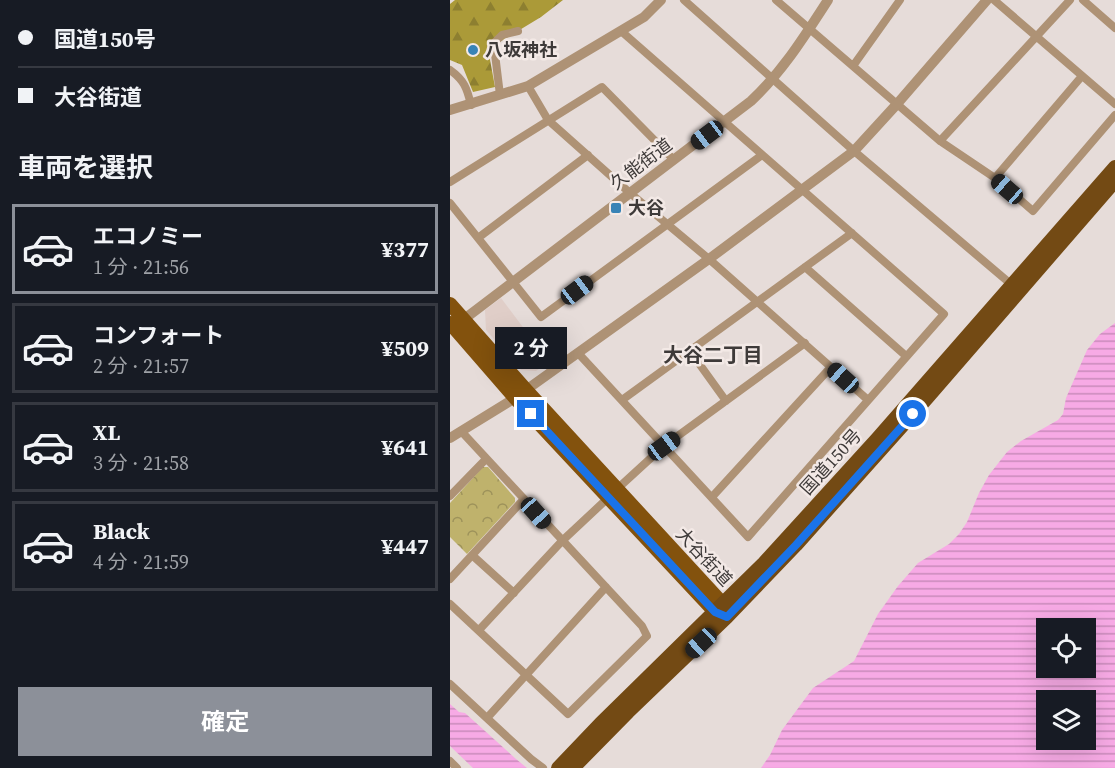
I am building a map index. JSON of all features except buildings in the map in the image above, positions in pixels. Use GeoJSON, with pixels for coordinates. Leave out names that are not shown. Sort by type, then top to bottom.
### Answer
{"type":"FeatureCollection","features":[{"type":"Feature","properties":{"kind":"highway","name":"国道150号"},"geometry":{"type":"LineString","coordinates":[[573,768],[722,611],[877,439],[1115,167]]}},
{"type":"Feature","properties":{"kind":"highway","name":"国道150号"},"geometry":{"type":"LineString","coordinates":[[558,768],[600,724],[796,545],[1115,181]]}},
{"type":"Feature","properties":{"kind":"main road","name":"大谷街道"},"geometry":{"type":"LineString","coordinates":[[450,304],[454,325],[722,611]]}},
{"type":"Feature","properties":{"kind":"street"},"geometry":{"type":"LineString","coordinates":[[450,110],[528,86],[644,17],[661,0]]}},
{"type":"Feature","properties":{"kind":"street"},"geometry":{"type":"LineString","coordinates":[[684,0],[1012,285]]}},
{"type":"Feature","properties":{"kind":"street"},"geometry":{"type":"LineString","coordinates":[[776,0],[940,141],[994,178],[1033,211],[1115,115]]}},
{"type":"Feature","properties":{"kind":"street","name":"久能街道"},"geometry":{"type":"LineString","coordinates":[[454,325],[513,283],[751,101],[792,56],[828,0]]}},
{"type":"Feature","properties":{"kind":"street"},"geometry":{"type":"LineString","coordinates":[[853,66],[900,0]]}},
{"type":"Feature","properties":{"kind":"street"},"geometry":{"type":"LineString","coordinates":[[450,438],[521,394],[709,259],[854,150],[987,0]]}},
{"type":"Feature","properties":{"kind":"street"},"geometry":{"type":"LineString","coordinates":[[994,0],[1115,104]]}},
{"type":"Feature","properties":{"kind":"street"},"geometry":{"type":"LineString","coordinates":[[940,141],[1070,0]]}},
{"type":"Feature","properties":{"kind":"street"},"geometry":{"type":"LineString","coordinates":[[1083,0],[1115,28]]}},
{"type":"Feature","properties":{"kind":"street"},"geometry":{"type":"LineString","coordinates":[[500,95],[495,42],[502,35],[518,31]]}},
{"type":"Feature","properties":{"kind":"street"},"geometry":{"type":"LineString","coordinates":[[578,353],[748,537],[944,314],[621,31]]}},
{"type":"Feature","properties":{"kind":"street"},"geometry":{"type":"LineString","coordinates":[[450,70],[461,78],[471,105]]}},
{"type":"Feature","properties":{"kind":"street"},"geometry":{"type":"LineString","coordinates":[[994,178],[1082,76]]}},
{"type":"Feature","properties":{"kind":"street"},"geometry":{"type":"LineString","coordinates":[[528,86],[548,120],[868,400]]}},
{"type":"Feature","properties":{"kind":"street"},"geometry":{"type":"LineString","coordinates":[[450,182],[602,87],[674,160]]}},
{"type":"Feature","properties":{"kind":"street"},"geometry":{"type":"LineString","coordinates":[[450,203],[541,317],[762,154]]}},
{"type":"Feature","properties":{"kind":"street"},"geometry":{"type":"LineString","coordinates":[[478,238],[588,155]]}},
{"type":"Feature","properties":{"kind":"street"},"geometry":{"type":"LineString","coordinates":[[622,400],[852,233]]}},
{"type":"Feature","properties":{"kind":"street"},"geometry":{"type":"LineString","coordinates":[[805,267],[906,356]]}},
{"type":"Feature","properties":{"kind":"street"},"geometry":{"type":"LineString","coordinates":[[479,630],[562,541],[664,446],[805,343]]}},
{"type":"Feature","properties":{"kind":"street"},"geometry":{"type":"LineString","coordinates":[[690,351],[726,401]]}},
{"type":"Feature","properties":{"kind":"street"},"geometry":{"type":"LineString","coordinates":[[712,497],[831,367]]}},
{"type":"Feature","properties":{"kind":"street"},"geometry":{"type":"LineString","coordinates":[[450,604],[568,714],[647,636],[642,626],[461,431]]}},
{"type":"Feature","properties":{"kind":"street"},"geometry":{"type":"LineString","coordinates":[[450,496],[486,459]]}},
{"type":"Feature","properties":{"kind":"street"},"geometry":{"type":"LineString","coordinates":[[450,579],[524,499]]}},
{"type":"Feature","properties":{"kind":"street"},"geometry":{"type":"LineString","coordinates":[[472,555],[514,593]]}},
{"type":"Feature","properties":{"kind":"street"},"geometry":{"type":"LineString","coordinates":[[487,718],[606,587]]}},
{"type":"Feature","properties":{"kind":"street"},"geometry":{"type":"LineString","coordinates":[[450,684],[543,768]]}},
{"type":"Feature","properties":{"kind":"street"},"geometry":{"type":"LineString","coordinates":[[450,761],[457,768]]}},
{"type":"Feature","properties":{"kind":"shaded area"},"geometry":{"type":"Polygon","coordinates":[[[501,298],[549,362],[536,371],[521,370],[486,330],[485,310],[501,298]]]}},
{"type":"Feature","properties":{"kind":"shaded area"},"geometry":{"type":"Polygon","coordinates":[[[1115,323],[1115,768],[761,768],[782,730],[813,688],[854,661],[878,614],[898,586],[918,563],[949,544],[959,534],[989,475],[1007,452],[1021,441],[1058,420],[1063,414],[1066,398],[1087,350],[1100,334],[1115,323]]]}},
{"type":"Feature","properties":{"kind":"shaded area"},"geometry":{"type":"Polygon","coordinates":[[[450,704],[459,712],[465,713],[527,768],[473,768],[450,746],[450,704]]]}},
{"type":"Feature","properties":{"kind":"green space"},"geometry":{"type":"Polygon","coordinates":[[[455,0],[563,0],[541,17],[488,49],[495,87],[473,92],[462,65],[450,60],[450,4],[455,0]]]}},
{"type":"Feature","properties":{"kind":"green space"},"geometry":{"type":"Polygon","coordinates":[[[483,467],[488,467],[515,498],[515,502],[467,554],[450,537],[450,503],[483,467]]]}},
{"type":"Feature","properties":{"kind":"place","name":"八坂神社"},"geometry":{"type":"Point","coordinates":[473,50]}},
{"type":"Feature","properties":{"kind":"place","name":"大谷"},"geometry":{"type":"Point","coordinates":[616,208]}},
{"type":"Feature","properties":{"kind":"district","name":"大谷二丁目"},"geometry":{"type":"Point","coordinates":[713,355]}},
{"type":"Feature","properties":{"kind":"route"},"geometry":{"type":"LineString","coordinates":[[531,414],[715,612],[727,617],[796,545],[913,414]]}}]}
